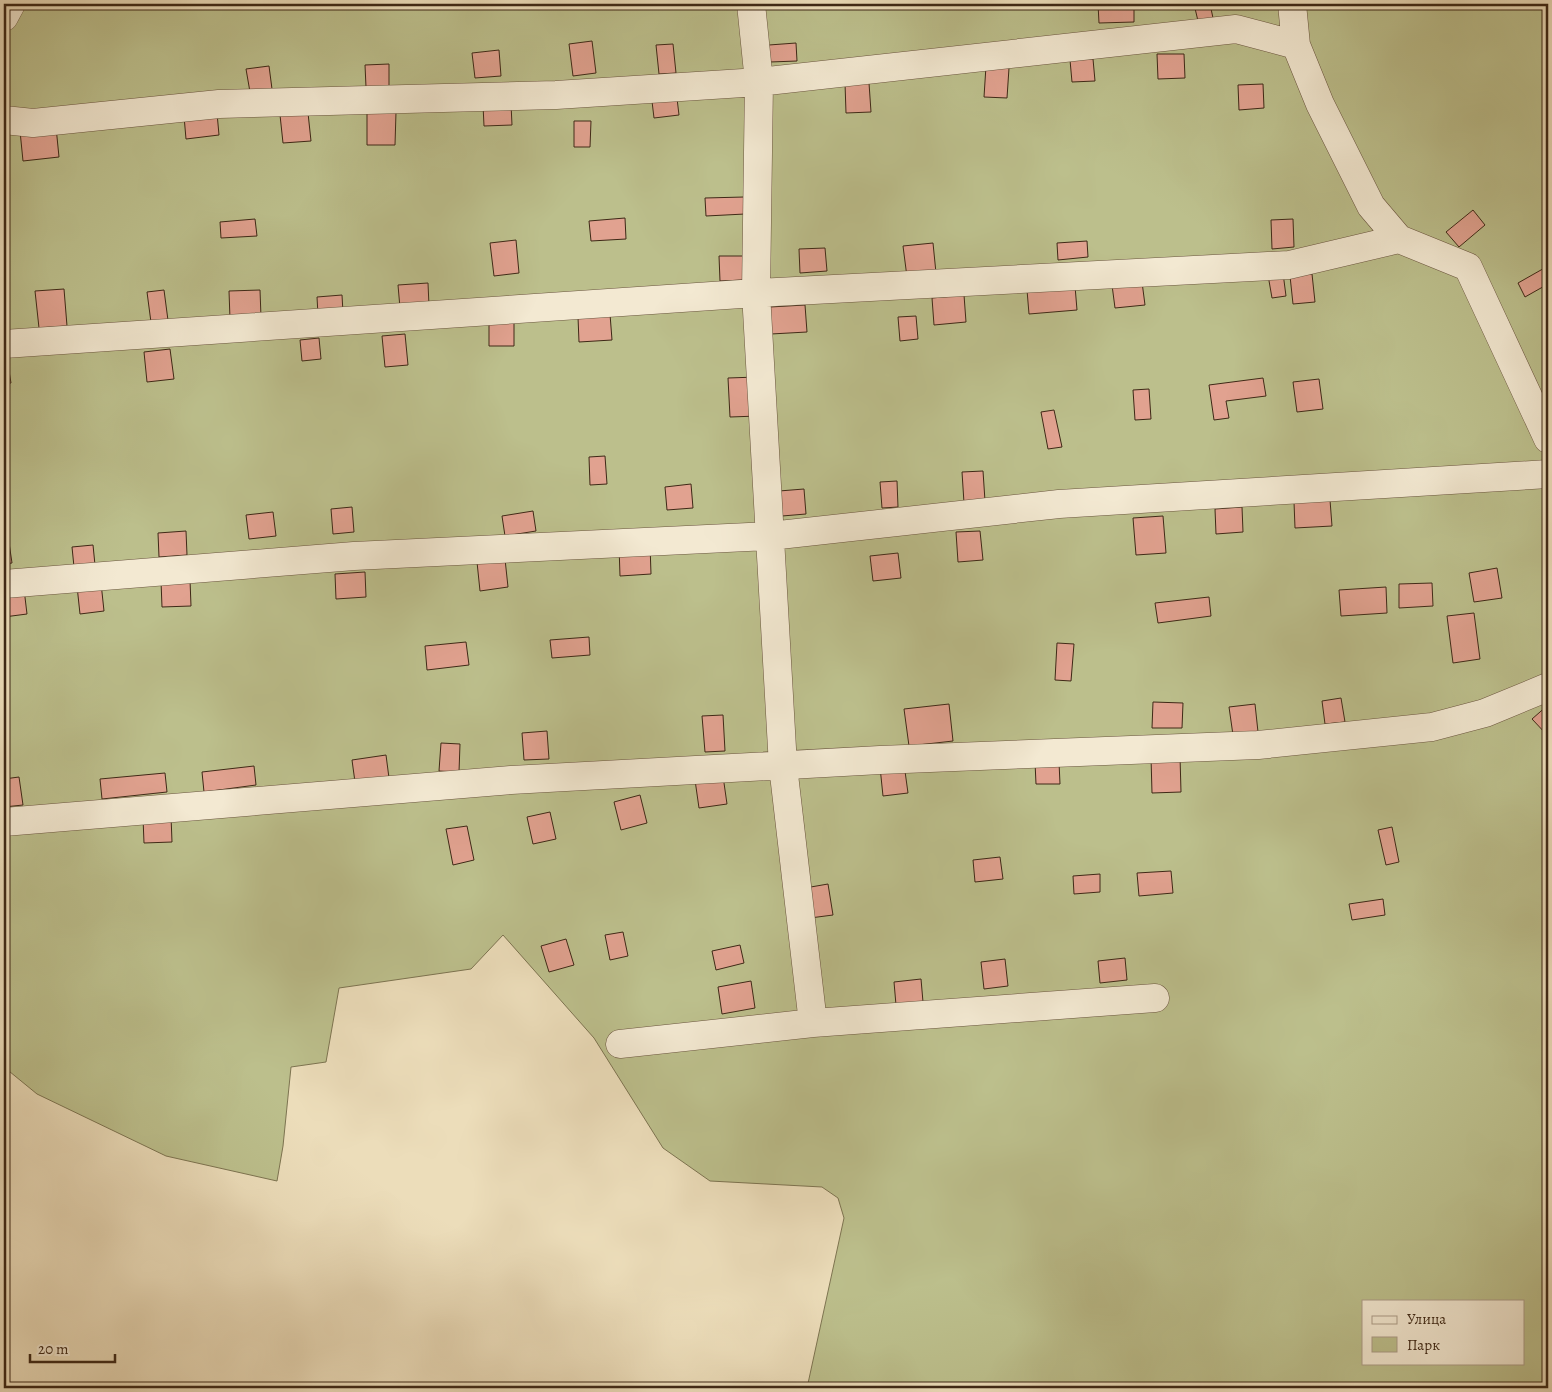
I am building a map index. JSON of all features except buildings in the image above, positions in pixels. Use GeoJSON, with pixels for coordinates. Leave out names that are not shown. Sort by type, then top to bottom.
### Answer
{"type":"FeatureCollection","features":[{"type":"Feature","properties":{"kind":"lane"},"geometry":{"type":"LineString","coordinates":[[4,17],[11,4]]}},
{"type":"Feature","properties":{"kind":"lane"},"geometry":{"type":"LineString","coordinates":[[751,4],[758,82],[756,293],[783,766],[813,1023]]}},
{"type":"Feature","properties":{"kind":"lane"},"geometry":{"type":"LineString","coordinates":[[1292,4],[1296,45],[1320,104],[1371,206],[1399,239],[1468,267],[1548,439]]}},
{"type":"Feature","properties":{"kind":"lane"},"geometry":{"type":"LineString","coordinates":[[4,120],[33,123],[219,104],[556,95],[758,82],[1236,29],[1296,45]]}},
{"type":"Feature","properties":{"kind":"lane"},"geometry":{"type":"LineString","coordinates":[[4,344],[756,293],[1289,265],[1399,239]]}},
{"type":"Feature","properties":{"kind":"lane"},"geometry":{"type":"LineString","coordinates":[[4,584],[354,556],[770,536],[1059,504],[1548,474]]}},
{"type":"Feature","properties":{"kind":"lane"},"geometry":{"type":"LineString","coordinates":[[4,822],[511,780],[783,766],[1258,746],[1432,727],[1485,714],[1548,687]]}},
{"type":"Feature","properties":{"kind":"lane"},"geometry":{"type":"LineString","coordinates":[[620,1044],[813,1023],[1155,998]]}},
{"type":"Feature","properties":{"kind":"green space"},"geometry":{"type":"Polygon","coordinates":[[[4,4],[1548,4],[1548,1388],[807,1388],[844,1218],[838,1198],[822,1187],[710,1181],[663,1148],[594,1038],[503,935],[471,969],[339,988],[326,1062],[291,1067],[283,1146],[277,1181],[166,1156],[37,1094],[4,1067],[4,4]]]}}]}
